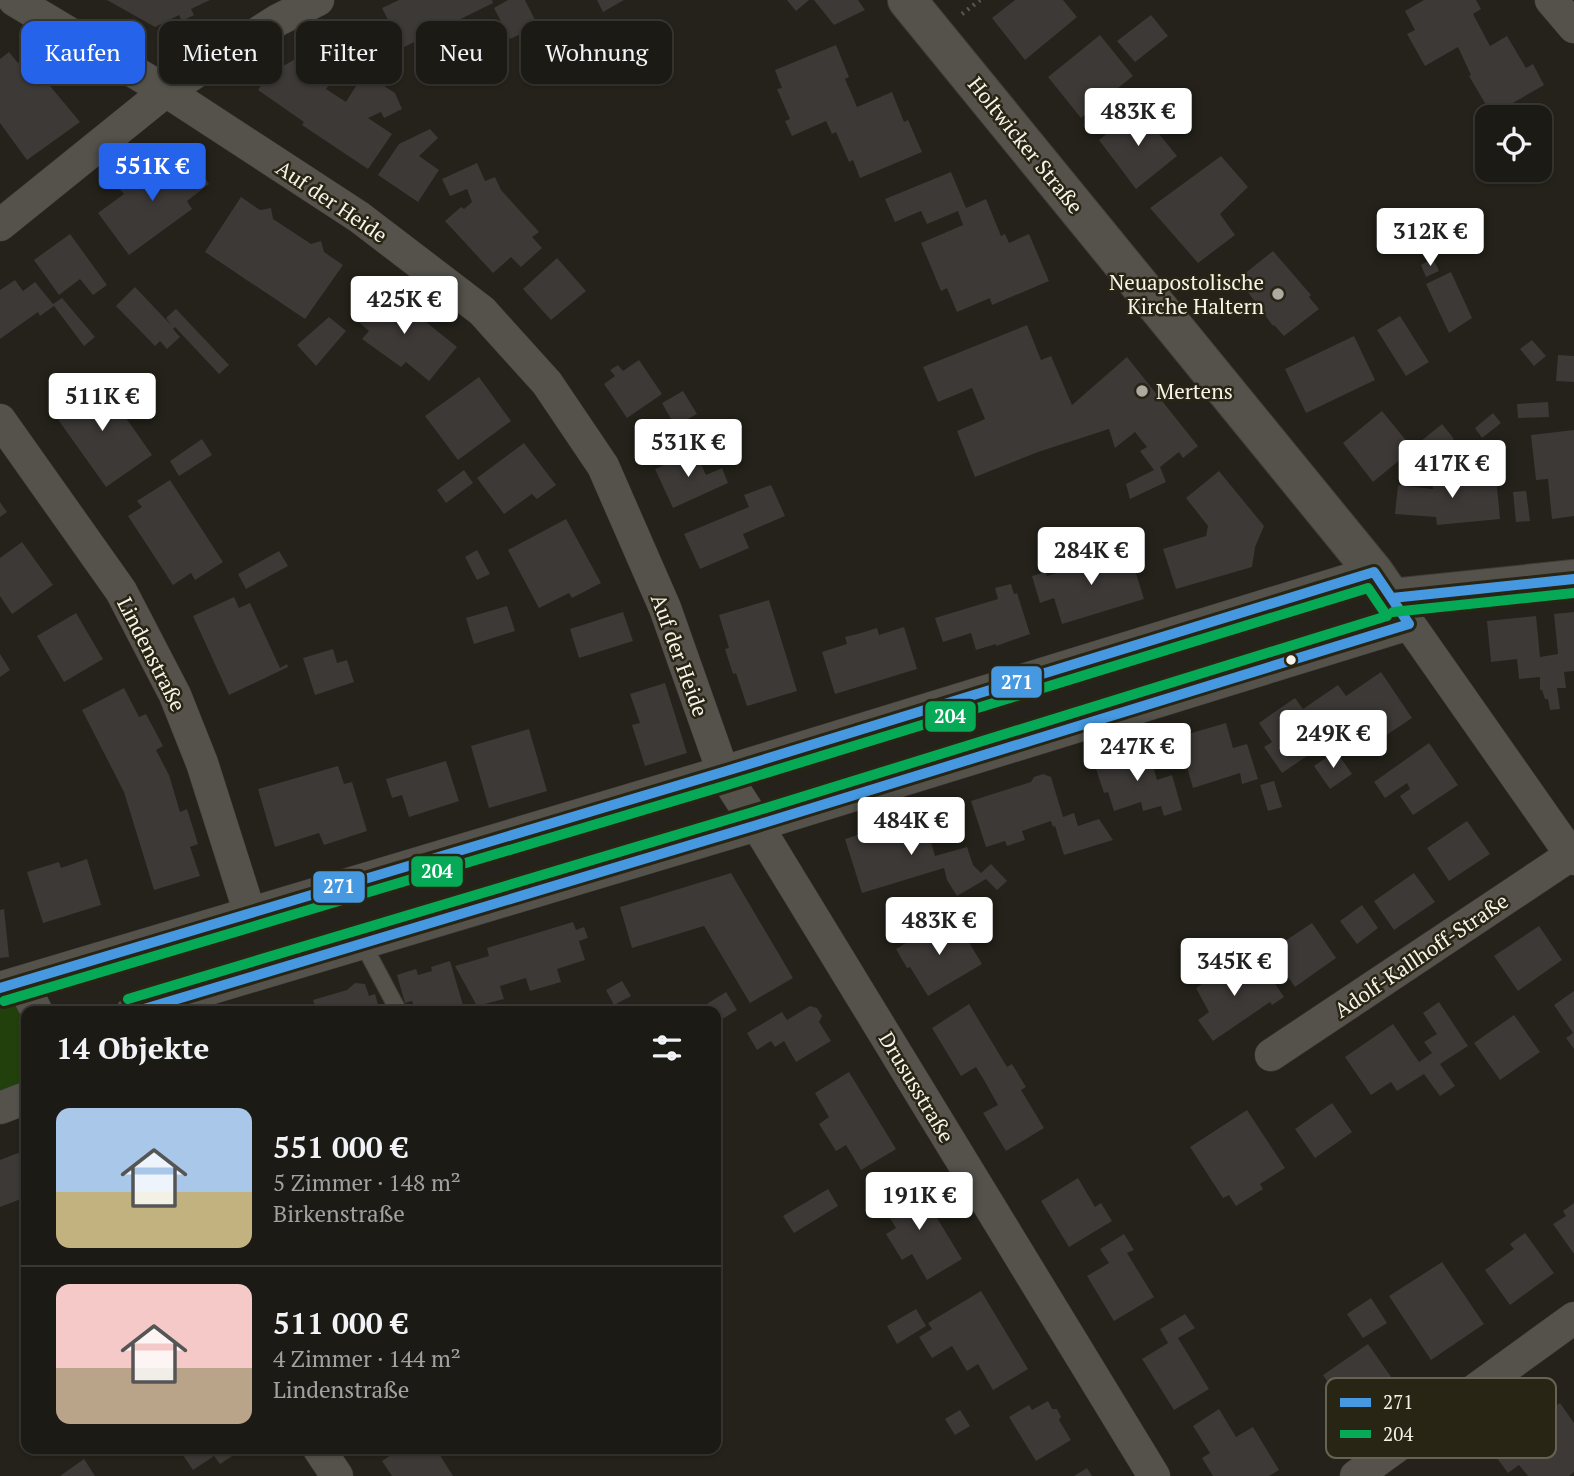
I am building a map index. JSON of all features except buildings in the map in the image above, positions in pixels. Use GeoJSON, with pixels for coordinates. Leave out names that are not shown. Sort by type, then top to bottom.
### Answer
{"type":"FeatureCollection","features":[{"type":"Feature","properties":{"kind":"street","name":"Auf der Heide"},"geometry":{"type":"LineString","coordinates":[[14,0],[166,91],[370,225],[482,311],[547,383],[603,466],[665,608],[723,772]]}},
{"type":"Feature","properties":{"kind":"street"},"geometry":{"type":"LineString","coordinates":[[0,225],[166,91],[278,20],[318,0]]}},
{"type":"Feature","properties":{"kind":"street","name":"Holtwicker Straße"},"geometry":{"type":"LineString","coordinates":[[907,0],[1392,598],[1573,857]]}},
{"type":"Feature","properties":{"kind":"street"},"geometry":{"type":"LineString","coordinates":[[1551,0],[1574,27]]}},
{"type":"Feature","properties":{"kind":"street","name":"Lindenstraße"},"geometry":{"type":"LineString","coordinates":[[0,420],[121,591],[175,695],[202,763],[250,915]]}},
{"type":"Feature","properties":{"kind":"street"},"geometry":{"type":"LineString","coordinates":[[31,1006],[11,985],[723,772],[1392,598],[1574,579]]}},
{"type":"Feature","properties":{"kind":"street"},"geometry":{"type":"LineString","coordinates":[[152,1006],[757,825],[1392,598]]}},
{"type":"Feature","properties":{"kind":"street","name":"Drususstraße"},"geometry":{"type":"LineString","coordinates":[[723,772],[1154,1476]]}},
{"type":"Feature","properties":{"kind":"street","name":"Adolf-Kallhoff-Straße"},"geometry":{"type":"LineString","coordinates":[[1271,1055],[1573,857]]}},
{"type":"Feature","properties":{"kind":"street"},"geometry":{"type":"LineString","coordinates":[[0,1108],[21,1100]]}},
{"type":"Feature","properties":{"kind":"street"},"geometry":{"type":"LineString","coordinates":[[1491,1378],[1574,1318]]}},
{"type":"Feature","properties":{"kind":"street"},"geometry":{"type":"LineString","coordinates":[[1356,1476],[1381,1458]]}},
{"type":"Feature","properties":{"kind":"lane"},"geometry":{"type":"LineString","coordinates":[[362,943],[396,1006]]}},
{"type":"Feature","properties":{"kind":"green space"},"geometry":{"type":"Polygon","coordinates":[[[0,972],[22,1006],[21,1100],[0,1108],[0,972]]]}},
{"type":"Feature","properties":{"kind":"transit line","name":"271"},"geometry":{"type":"LineString","coordinates":[[0,988],[723,772],[1374,572],[1409,624],[757,825],[154,1006]]}},
{"type":"Feature","properties":{"kind":"transit line","name":"271"},"geometry":{"type":"LineString","coordinates":[[1392,598],[1574,579]]}},
{"type":"Feature","properties":{"kind":"transit line","name":"204"},"geometry":{"type":"LineString","coordinates":[[4,1001],[727,785],[1368,588],[1387,616],[753,812],[128,999]]}},
{"type":"Feature","properties":{"kind":"transit line","name":"204"},"geometry":{"type":"LineString","coordinates":[[1393,612],[1574,593]]}},
{"type":"Feature","properties":{"kind":"place","name":"Neuapostolische Kirche Haltern"},"geometry":{"type":"Point","coordinates":[1278,294]}},
{"type":"Feature","properties":{"kind":"place","name":"Mertens"},"geometry":{"type":"Point","coordinates":[1142,391]}}]}
